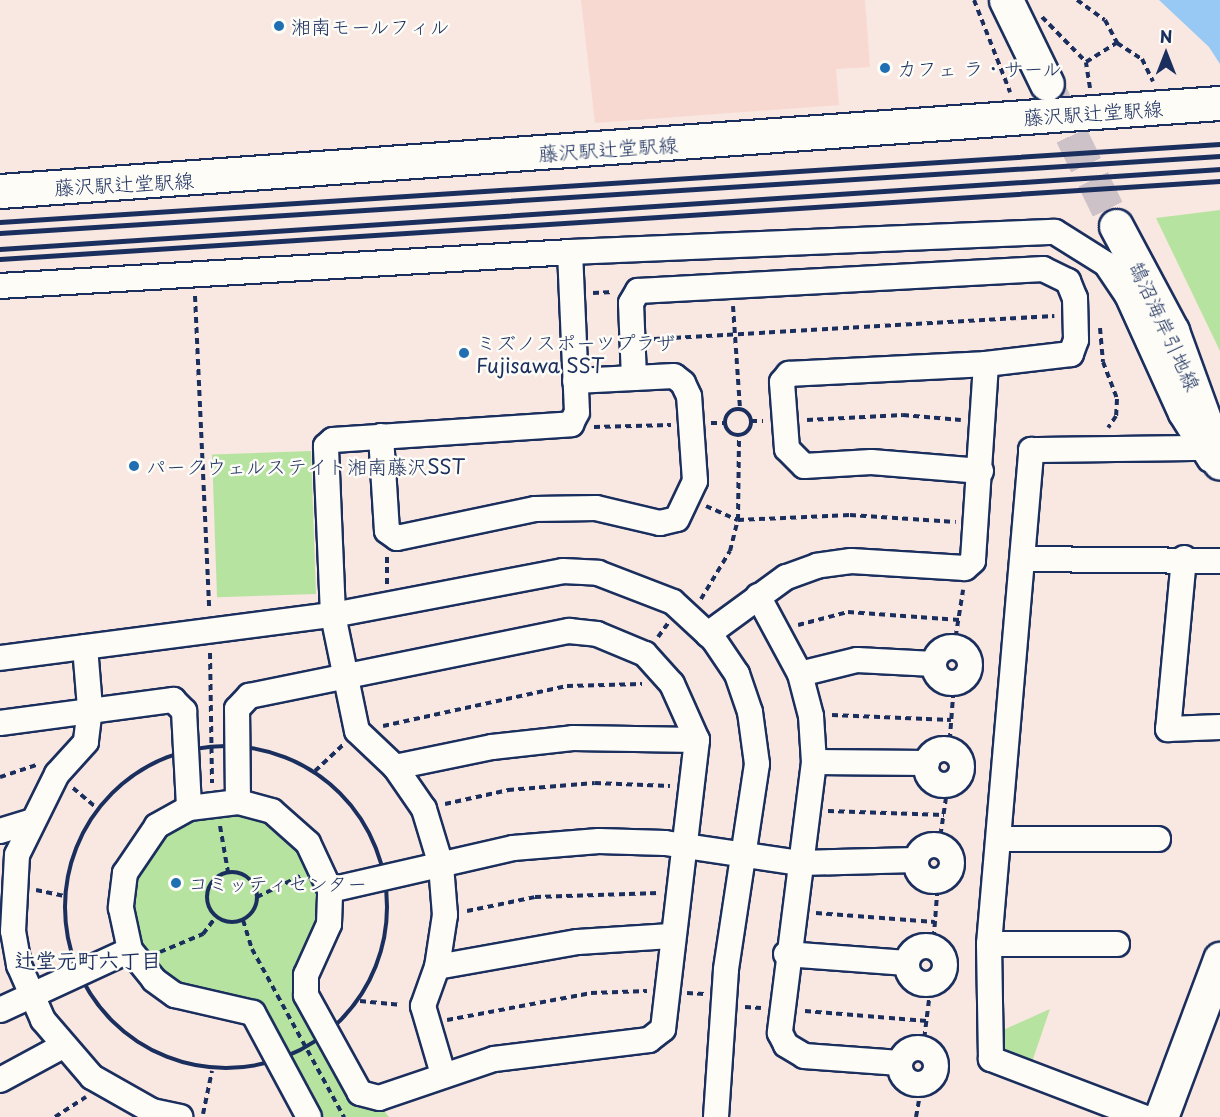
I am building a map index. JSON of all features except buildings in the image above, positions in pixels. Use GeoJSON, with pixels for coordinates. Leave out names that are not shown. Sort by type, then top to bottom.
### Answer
{"type":"FeatureCollection","features":[{"type":"Feature","properties":{"kind":"street"},"geometry":{"type":"LineString","coordinates":[[1006,0],[1047,84]]}},
{"type":"Feature","properties":{"kind":"street","name":"藤沢駅辻堂駅線"},"geometry":{"type":"LineString","coordinates":[[0,191],[1218,104]]}},
{"type":"Feature","properties":{"kind":"street","name":"鵠沼海岸引地線"},"geometry":{"type":"LineString","coordinates":[[1116,226],[1172,331],[1210,456]]}},
{"type":"Feature","properties":{"kind":"street"},"geometry":{"type":"LineString","coordinates":[[0,286],[570,252],[1056,232],[1089,249],[1127,295],[1210,456],[1220,470]]}},
{"type":"Feature","properties":{"kind":"street"},"geometry":{"type":"LineString","coordinates":[[443,1074],[426,1015],[437,967],[445,915],[441,865],[423,809],[395,767],[357,731],[333,615],[326,446],[333,440],[571,424],[577,417],[570,252]]}},
{"type":"Feature","properties":{"kind":"street"},"geometry":{"type":"LineString","coordinates":[[634,378],[631,303],[638,291],[1043,268],[1068,281],[1075,314],[1071,354],[986,364],[789,374],[782,382],[787,449],[804,466],[871,462],[981,471]]}},
{"type":"Feature","properties":{"kind":"street"},"geometry":{"type":"LineString","coordinates":[[708,634],[758,596],[797,574],[851,561],[965,568],[973,561],[986,422],[986,364]]}},
{"type":"Feature","properties":{"kind":"street"},"geometry":{"type":"LineString","coordinates":[[381,436],[387,531],[397,538],[557,507],[596,508],[670,523],[690,499],[694,481],[690,424],[683,383],[674,376],[575,381]]}},
{"type":"Feature","properties":{"kind":"street"},"geometry":{"type":"LineString","coordinates":[[1143,1117],[991,1059],[990,944],[1001,840],[1031,450],[1210,456]]}},
{"type":"Feature","properties":{"kind":"street"},"geometry":{"type":"LineString","coordinates":[[1023,559],[1184,558],[1220,561]]}},
{"type":"Feature","properties":{"kind":"street"},"geometry":{"type":"LineString","coordinates":[[1184,558],[1168,729],[1220,727]]}},
{"type":"Feature","properties":{"kind":"street"},"geometry":{"type":"LineString","coordinates":[[0,658],[333,615],[563,571],[598,573],[673,602],[708,634],[737,674],[750,712],[757,764],[726,970],[716,1117]]}},
{"type":"Feature","properties":{"kind":"street"},"geometry":{"type":"LineString","coordinates":[[758,596],[800,674],[812,716],[814,762],[786,954],[780,1033],[786,1045],[804,1056],[900,1063]]}},
{"type":"Feature","properties":{"kind":"street"},"geometry":{"type":"LineString","coordinates":[[227,802],[237,709],[249,696],[569,631],[597,634],[645,654],[672,684],[697,740],[694,788],[671,936],[663,1029],[649,1040],[562,1047],[443,1074],[379,1098],[360,1093],[306,995],[306,975],[329,924],[330,890],[322,865],[294,827],[272,811],[227,802],[189,808],[157,826],[125,873],[122,908],[134,956],[175,995],[253,1013],[309,1117]]}},
{"type":"Feature","properties":{"kind":"street"},"geometry":{"type":"LineString","coordinates":[[85,646],[90,708],[86,742],[57,774],[29,822],[16,855],[6,934],[29,994],[63,1046],[104,1085],[148,1114],[180,1117]]}},
{"type":"Feature","properties":{"kind":"street"},"geometry":{"type":"LineString","coordinates":[[954,647],[964,651],[970,667],[954,683],[942,680],[934,664],[939,653],[954,647]]}},
{"type":"Feature","properties":{"kind":"street"},"geometry":{"type":"LineString","coordinates":[[800,674],[857,660],[934,664]]}},
{"type":"Feature","properties":{"kind":"street"},"geometry":{"type":"LineString","coordinates":[[0,723],[90,708],[173,700],[184,711],[189,808]]}},
{"type":"Feature","properties":{"kind":"street"},"geometry":{"type":"LineString","coordinates":[[395,767],[492,747],[573,738],[697,740]]}},
{"type":"Feature","properties":{"kind":"street"},"geometry":{"type":"LineString","coordinates":[[938,750],[949,750],[962,768],[948,784],[932,779],[927,764],[938,750]]}},
{"type":"Feature","properties":{"kind":"street"},"geometry":{"type":"LineString","coordinates":[[814,762],[927,764]]}},
{"type":"Feature","properties":{"kind":"street"},"geometry":{"type":"LineString","coordinates":[[0,831],[29,822]]}},
{"type":"Feature","properties":{"kind":"street"},"geometry":{"type":"LineString","coordinates":[[1001,840],[1158,840]]}},
{"type":"Feature","properties":{"kind":"street"},"geometry":{"type":"LineString","coordinates":[[330,890],[513,848],[599,841],[685,846],[801,863],[916,860]]}},
{"type":"Feature","properties":{"kind":"street"},"geometry":{"type":"LineString","coordinates":[[939,845],[953,864],[938,881],[921,876],[916,860],[922,849],[939,845]]}},
{"type":"Feature","properties":{"kind":"street"},"geometry":{"type":"LineString","coordinates":[[437,967],[578,942],[671,936]]}},
{"type":"Feature","properties":{"kind":"street"},"geometry":{"type":"LineString","coordinates":[[990,944],[1117,944]]}},
{"type":"Feature","properties":{"kind":"street"},"geometry":{"type":"LineString","coordinates":[[918,948],[933,948],[945,966],[931,984],[914,980],[907,963],[918,948]]}},
{"type":"Feature","properties":{"kind":"street"},"geometry":{"type":"LineString","coordinates":[[786,954],[907,963]]}},
{"type":"Feature","properties":{"kind":"street"},"geometry":{"type":"LineString","coordinates":[[0,1010],[29,994],[134,956]]}},
{"type":"Feature","properties":{"kind":"street"},"geometry":{"type":"LineString","coordinates":[[1161,1117],[1220,959]]}},
{"type":"Feature","properties":{"kind":"street"},"geometry":{"type":"LineString","coordinates":[[0,1080],[63,1046]]}},
{"type":"Feature","properties":{"kind":"street"},"geometry":{"type":"LineString","coordinates":[[923,1048],[937,1067],[922,1083],[906,1079],[900,1063],[906,1052],[923,1048]]}},
{"type":"Feature","properties":{"kind":"path"},"geometry":{"type":"LineString","coordinates":[[974,0],[1012,96]]}},
{"type":"Feature","properties":{"kind":"path"},"geometry":{"type":"LineString","coordinates":[[1077,0],[1105,20],[1117,43],[1142,58],[1154,85]]}},
{"type":"Feature","properties":{"kind":"path"},"geometry":{"type":"LineString","coordinates":[[1036,19],[1046,16],[1086,62],[1091,90]]}},
{"type":"Feature","properties":{"kind":"path"},"geometry":{"type":"LineString","coordinates":[[1086,62],[1117,43]]}},
{"type":"Feature","properties":{"kind":"path"},"geometry":{"type":"LineString","coordinates":[[194,274],[210,632],[227,802],[228,872]]}},
{"type":"Feature","properties":{"kind":"path"},"geometry":{"type":"LineString","coordinates":[[732,286],[740,409],[752,421],[903,415],[986,422]]}},
{"type":"Feature","properties":{"kind":"path"},"geometry":{"type":"LineString","coordinates":[[572,294],[638,291]]}},
{"type":"Feature","properties":{"kind":"path"},"geometry":{"type":"LineString","coordinates":[[633,341],[1094,312],[1100,324],[1103,362],[1117,399],[1116,416],[1102,436]]}},
{"type":"Feature","properties":{"kind":"path"},"geometry":{"type":"LineString","coordinates":[[726,423],[731,411],[740,409]]}},
{"type":"Feature","properties":{"kind":"path"},"geometry":{"type":"LineString","coordinates":[[701,599],[730,551],[738,520],[740,435],[752,421]]}},
{"type":"Feature","properties":{"kind":"path"},"geometry":{"type":"LineString","coordinates":[[571,424],[726,423],[740,435]]}},
{"type":"Feature","properties":{"kind":"path"},"geometry":{"type":"LineString","coordinates":[[690,499],[738,520],[850,515],[978,523]]}},
{"type":"Feature","properties":{"kind":"path"},"geometry":{"type":"LineString","coordinates":[[954,647],[960,620],[965,568]]}},
{"type":"Feature","properties":{"kind":"path"},"geometry":{"type":"LineString","coordinates":[[779,635],[809,620],[848,612],[960,620]]}},
{"type":"Feature","properties":{"kind":"path"},"geometry":{"type":"LineString","coordinates":[[949,750],[954,683]]}},
{"type":"Feature","properties":{"kind":"path"},"geometry":{"type":"LineString","coordinates":[[315,771],[357,731],[567,686],[672,684]]}},
{"type":"Feature","properties":{"kind":"path"},"geometry":{"type":"LineString","coordinates":[[812,716],[951,720]]}},
{"type":"Feature","properties":{"kind":"path"},"geometry":{"type":"LineString","coordinates":[[423,809],[508,790],[595,783],[694,788]]}},
{"type":"Feature","properties":{"kind":"path"},"geometry":{"type":"LineString","coordinates":[[939,845],[948,784]]}},
{"type":"Feature","properties":{"kind":"path"},"geometry":{"type":"LineString","coordinates":[[807,812],[944,815]]}},
{"type":"Feature","properties":{"kind":"path"},"geometry":{"type":"LineString","coordinates":[[322,865],[257,897],[243,920],[252,949],[344,1117]]}},
{"type":"Feature","properties":{"kind":"path"},"geometry":{"type":"LineString","coordinates":[[228,872],[245,876],[257,897]]}},
{"type":"Feature","properties":{"kind":"path"},"geometry":{"type":"LineString","coordinates":[[216,917],[208,904],[208,888],[228,872]]}},
{"type":"Feature","properties":{"kind":"path"},"geometry":{"type":"LineString","coordinates":[[933,948],[938,881]]}},
{"type":"Feature","properties":{"kind":"path"},"geometry":{"type":"LineString","coordinates":[[445,915],[535,897],[624,890],[677,894]]}},
{"type":"Feature","properties":{"kind":"path"},"geometry":{"type":"LineString","coordinates":[[792,911],[935,922]]}},
{"type":"Feature","properties":{"kind":"path"},"geometry":{"type":"LineString","coordinates":[[134,956],[203,934],[216,917]]}},
{"type":"Feature","properties":{"kind":"path"},"geometry":{"type":"LineString","coordinates":[[216,917],[243,920]]}},
{"type":"Feature","properties":{"kind":"path"},"geometry":{"type":"LineString","coordinates":[[923,1048],[931,984]]}},
{"type":"Feature","properties":{"kind":"path"},"geometry":{"type":"LineString","coordinates":[[360,1001],[426,1015],[591,993],[666,990],[708,995]]}},
{"type":"Feature","properties":{"kind":"path"},"geometry":{"type":"LineString","coordinates":[[739,1006],[927,1021]]}},
{"type":"Feature","properties":{"kind":"path"},"geometry":{"type":"LineString","coordinates":[[202,1117],[213,1071]]}},
{"type":"Feature","properties":{"kind":"path"},"geometry":{"type":"LineString","coordinates":[[916,1117],[922,1083]]}},
{"type":"Feature","properties":{"kind":"path"},"geometry":{"type":"LineString","coordinates":[[55,1117],[104,1085]]}},
{"type":"Feature","properties":{"kind":"shaded area"},"geometry":{"type":"Polygon","coordinates":[[[581,0],[865,0],[870,67],[836,69],[839,105],[595,123],[581,0]]]}},
{"type":"Feature","properties":{"kind":"green space"},"geometry":{"type":"Polygon","coordinates":[[[1220,210],[1220,351],[1156,218],[1220,210]]]}},
{"type":"Feature","properties":{"kind":"green space"},"geometry":{"type":"Polygon","coordinates":[[[311,451],[316,594],[217,597],[212,454],[311,451]]]}},
{"type":"Feature","properties":{"kind":"green space"},"geometry":{"type":"Polygon","coordinates":[[[206,811],[265,817],[302,851],[320,895],[319,917],[294,977],[296,998],[389,1117],[320,1117],[312,1091],[261,1013],[209,1001],[150,967],[128,914],[135,870],[162,832],[206,811]]]}},
{"type":"Feature","properties":{"kind":"green space"},"geometry":{"type":"Polygon","coordinates":[[[1050,1009],[1032,1062],[1003,1053],[1001,1031],[1050,1009]]]}},
{"type":"Feature","properties":{"kind":"water"},"geometry":{"type":"Polygon","coordinates":[[[1159,0],[1220,0],[1220,64],[1209,47],[1159,0]]]}},
{"type":"Feature","properties":{"kind":"tunnel"},"geometry":{"type":"LineString","coordinates":[[1050,91],[1116,226]]}},
{"type":"Feature","properties":{"kind":"railway"},"geometry":{"type":"LineString","coordinates":[[0,222],[1220,144]]}},
{"type":"Feature","properties":{"kind":"railway"},"geometry":{"type":"LineString","coordinates":[[0,233],[1220,156]]}},
{"type":"Feature","properties":{"kind":"railway"},"geometry":{"type":"LineString","coordinates":[[0,249],[1220,169]]}},
{"type":"Feature","properties":{"kind":"railway"},"geometry":{"type":"LineString","coordinates":[[0,259],[1220,181]]}},
{"type":"Feature","properties":{"kind":"place","name":"湘南モールフィル"},"geometry":{"type":"Point","coordinates":[279,26]}},
{"type":"Feature","properties":{"kind":"place","name":"カフェ ラ・サール"},"geometry":{"type":"Point","coordinates":[885,68]}},
{"type":"Feature","properties":{"kind":"place","name":"ミズノスポーツプラザ Fujisawa SST"},"geometry":{"type":"Point","coordinates":[464,353]}},
{"type":"Feature","properties":{"kind":"place","name":"パークウェルステイト湘南藤沢SST"},"geometry":{"type":"Point","coordinates":[134,466]}},
{"type":"Feature","properties":{"kind":"place","name":"コミッティセンター"},"geometry":{"type":"Point","coordinates":[176,883]}},
{"type":"Feature","properties":{"kind":"district","name":"辻堂元町六丁目"},"geometry":{"type":"Point","coordinates":[88,959]}}]}
